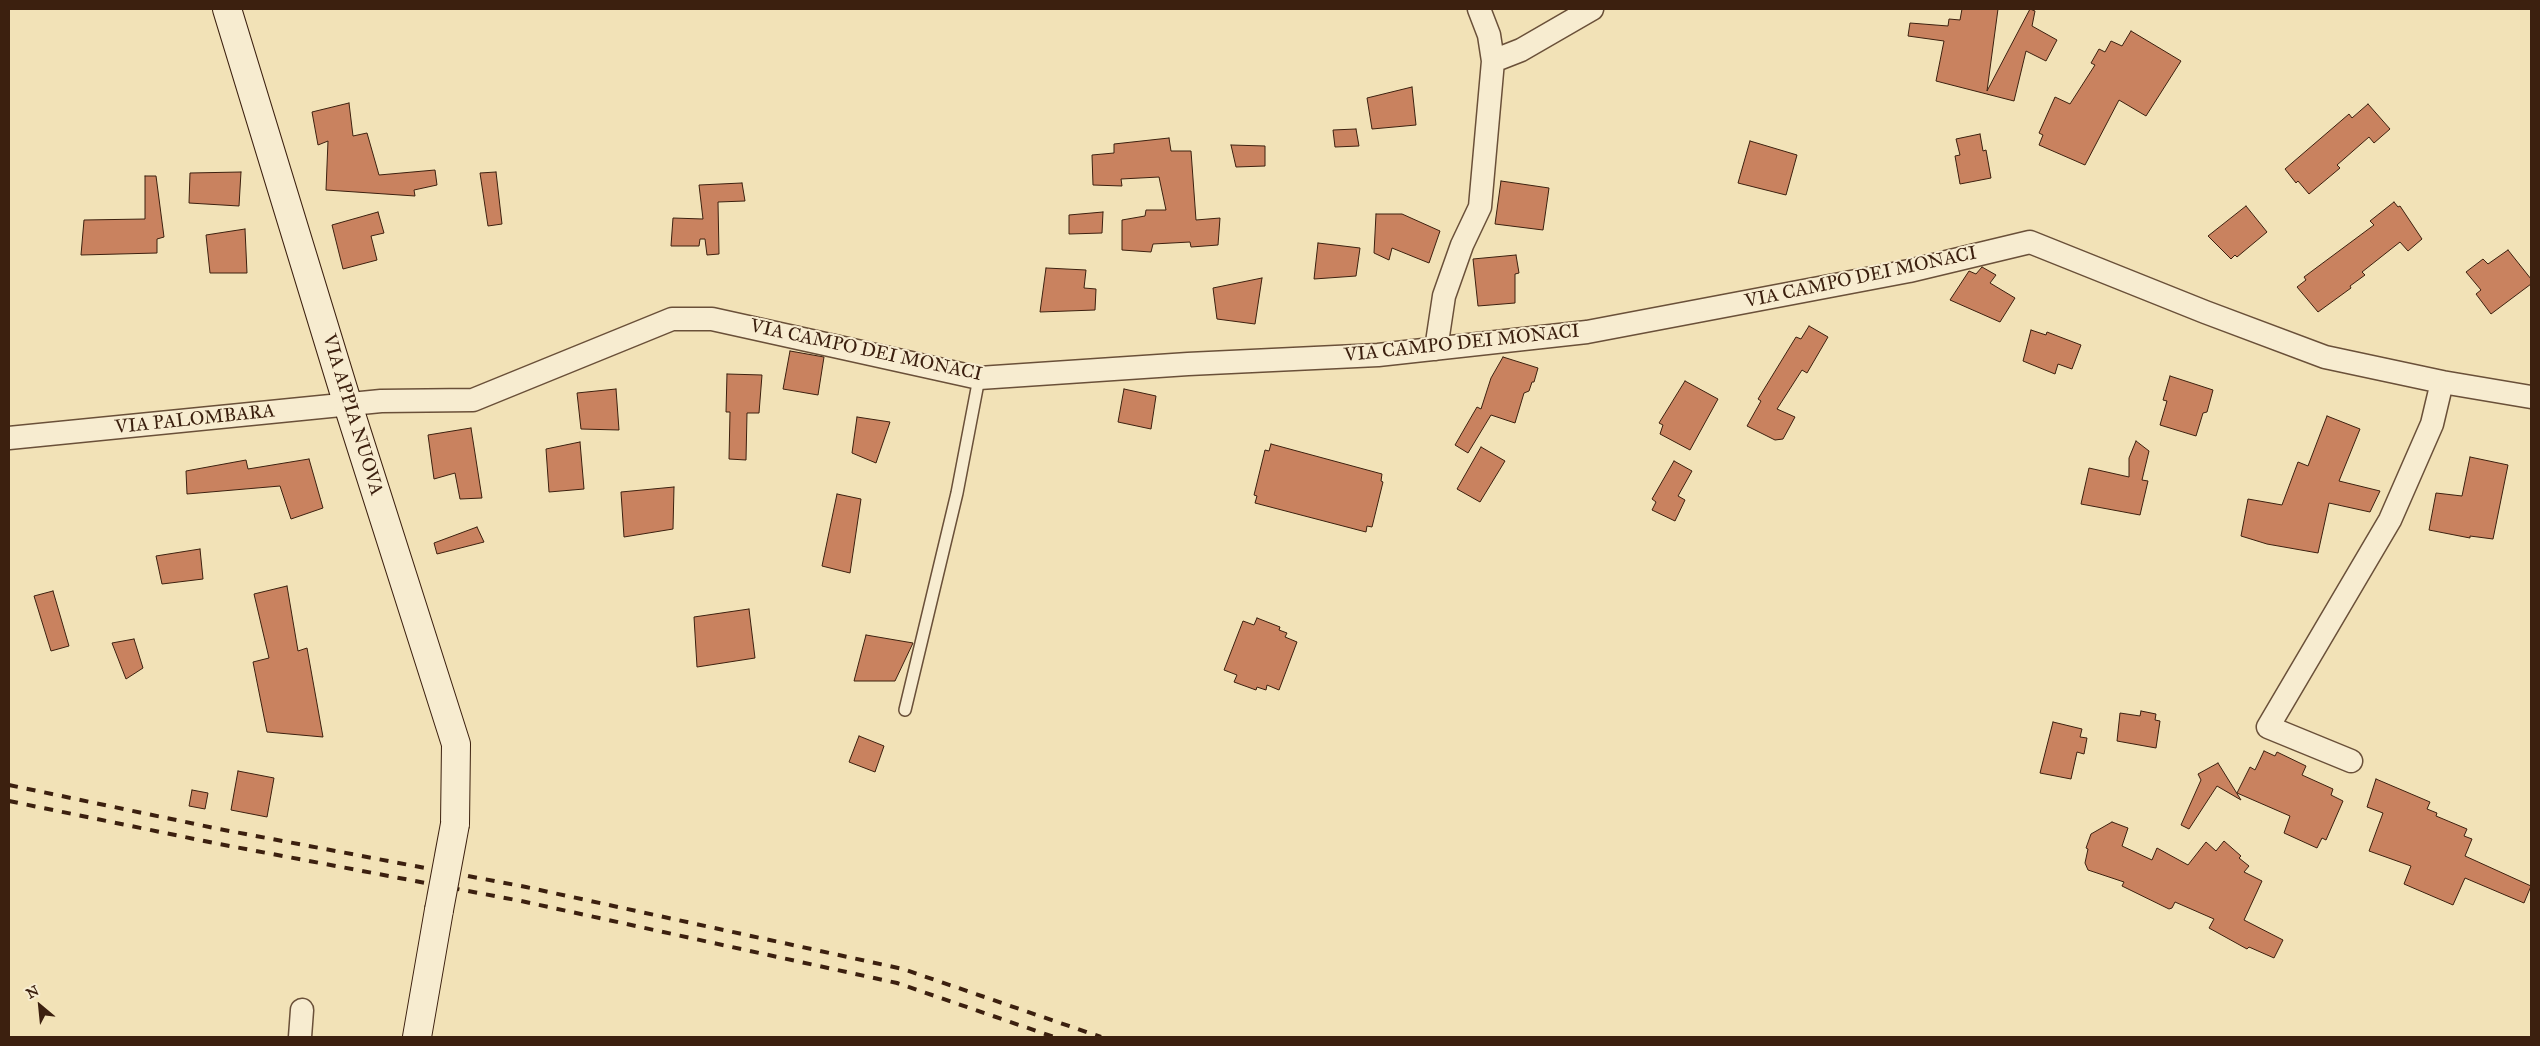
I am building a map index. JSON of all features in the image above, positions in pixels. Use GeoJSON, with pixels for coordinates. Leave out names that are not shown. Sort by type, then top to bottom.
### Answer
{"type":"FeatureCollection","features":[{"type":"Feature","properties":{"kind":"street","name":"VIA APPIA NUOVA"},"geometry":{"type":"LineString","coordinates":[[227,9],[348,405],[456,744],[455,824],[417,1037]]}},
{"type":"Feature","properties":{"kind":"street"},"geometry":{"type":"LineString","coordinates":[[1436,348],[1444,296],[1462,245],[1480,208],[1493,61],[1489,35],[1479,9]]}},
{"type":"Feature","properties":{"kind":"street"},"geometry":{"type":"LineString","coordinates":[[1493,61],[1521,50],[1592,9]]}},
{"type":"Feature","properties":{"kind":"street","name":"VIA CAMPO DEI MONACI"},"geometry":{"type":"LineString","coordinates":[[380,401],[473,400],[672,319],[712,319],[979,378],[1188,364],[1378,355],[1587,332],[1909,271],[2030,242],[2204,312],[2325,357],[2442,382],[2531,397]]}},
{"type":"Feature","properties":{"kind":"street"},"geometry":{"type":"LineString","coordinates":[[2351,761],[2268,727],[2390,520],[2432,424],[2442,382]]}},
{"type":"Feature","properties":{"kind":"street","name":"VIA PALOMBARA"},"geometry":{"type":"LineString","coordinates":[[9,438],[380,401]]}},
{"type":"Feature","properties":{"kind":"street"},"geometry":{"type":"LineString","coordinates":[[300,1037],[302,1010]]}},
{"type":"Feature","properties":{"kind":"lane"},"geometry":{"type":"LineString","coordinates":[[905,710],[957,493],[979,378]]}},
{"type":"Feature","properties":{"kind":"building"},"geometry":{"type":"Polygon","coordinates":[[[1962,9],[1998,9],[1987,91],[2030,9],[2035,11],[2032,26],[2057,40],[2046,61],[2026,51],[2014,101],[1936,81],[1944,41],[1908,36],[1910,23],[1948,26],[1949,19],[1960,20],[1962,9]]]}},
{"type":"Feature","properties":{"kind":"building"},"geometry":{"type":"Polygon","coordinates":[[[2131,31],[2181,61],[2146,116],[2119,100],[2085,165],[2039,145],[2043,135],[2039,133],[2055,97],[2070,104],[2095,65],[2091,63],[2099,49],[2105,52],[2111,41],[2122,46],[2131,31]]]}},
{"type":"Feature","properties":{"kind":"building"},"geometry":{"type":"Polygon","coordinates":[[[1412,87],[1416,125],[1372,129],[1367,98],[1412,87]]]}},
{"type":"Feature","properties":{"kind":"building"},"geometry":{"type":"Polygon","coordinates":[[[349,103],[353,136],[367,133],[379,175],[435,170],[437,185],[414,190],[415,196],[326,190],[328,141],[318,145],[312,112],[349,103]]]}},
{"type":"Feature","properties":{"kind":"building"},"geometry":{"type":"Polygon","coordinates":[[[2368,104],[2390,129],[2374,143],[2369,137],[2337,165],[2340,168],[2309,194],[2298,181],[2296,183],[2285,169],[2349,114],[2352,118],[2368,104]]]}},
{"type":"Feature","properties":{"kind":"building"},"geometry":{"type":"Polygon","coordinates":[[[1356,129],[1359,146],[1335,147],[1333,130],[1356,129]]]}},
{"type":"Feature","properties":{"kind":"building"},"geometry":{"type":"Polygon","coordinates":[[[1980,134],[1983,151],[1986,150],[1991,178],[1960,184],[1955,156],[1960,155],[1956,139],[1980,134]]]}},
{"type":"Feature","properties":{"kind":"building"},"geometry":{"type":"Polygon","coordinates":[[[1169,138],[1171,151],[1191,151],[1196,220],[1220,218],[1218,245],[1191,247],[1190,242],[1153,244],[1151,252],[1122,250],[1122,220],[1145,216],[1146,210],[1166,210],[1159,177],[1121,179],[1122,186],[1093,185],[1092,155],[1114,153],[1114,144],[1169,138]]]}},
{"type":"Feature","properties":{"kind":"building"},"geometry":{"type":"Polygon","coordinates":[[[1750,141],[1797,155],[1786,195],[1738,183],[1750,141]]]}},
{"type":"Feature","properties":{"kind":"building"},"geometry":{"type":"Polygon","coordinates":[[[1231,145],[1265,146],[1265,166],[1236,167],[1231,145]]]}},
{"type":"Feature","properties":{"kind":"building"},"geometry":{"type":"Polygon","coordinates":[[[241,172],[239,206],[189,203],[190,173],[241,172]]]}},
{"type":"Feature","properties":{"kind":"building"},"geometry":{"type":"Polygon","coordinates":[[[496,172],[502,224],[488,226],[480,173],[496,172]]]}},
{"type":"Feature","properties":{"kind":"building"},"geometry":{"type":"Polygon","coordinates":[[[145,176],[156,176],[164,237],[157,239],[157,253],[81,255],[84,220],[145,219],[145,176]]]}},
{"type":"Feature","properties":{"kind":"building"},"geometry":{"type":"Polygon","coordinates":[[[1501,181],[1549,188],[1543,230],[1495,224],[1501,181]]]}},
{"type":"Feature","properties":{"kind":"building"},"geometry":{"type":"Polygon","coordinates":[[[742,183],[745,201],[718,202],[719,254],[707,255],[705,239],[700,239],[699,246],[671,246],[673,218],[703,219],[699,185],[742,183]]]}},
{"type":"Feature","properties":{"kind":"building"},"geometry":{"type":"Polygon","coordinates":[[[2394,202],[2398,207],[2400,206],[2422,239],[2408,251],[2400,242],[2362,272],[2365,275],[2350,286],[2351,288],[2318,312],[2297,287],[2306,280],[2304,277],[2374,225],[2370,221],[2394,202]]]}},
{"type":"Feature","properties":{"kind":"building"},"geometry":{"type":"Polygon","coordinates":[[[2246,206],[2267,232],[2237,257],[2235,255],[2231,259],[2208,236],[2246,206]]]}},
{"type":"Feature","properties":{"kind":"building"},"geometry":{"type":"Polygon","coordinates":[[[378,212],[384,233],[371,236],[377,260],[343,269],[332,225],[378,212]]]}},
{"type":"Feature","properties":{"kind":"building"},"geometry":{"type":"Polygon","coordinates":[[[1103,212],[1102,233],[1069,234],[1069,215],[1103,212]]]}},
{"type":"Feature","properties":{"kind":"building"},"geometry":{"type":"Polygon","coordinates":[[[1376,214],[1402,214],[1440,231],[1429,263],[1392,248],[1389,260],[1374,253],[1376,214]]]}},
{"type":"Feature","properties":{"kind":"building"},"geometry":{"type":"Polygon","coordinates":[[[245,229],[247,273],[210,273],[206,235],[245,229]]]}},
{"type":"Feature","properties":{"kind":"building"},"geometry":{"type":"Polygon","coordinates":[[[1318,243],[1360,248],[1356,276],[1314,279],[1318,243]]]}},
{"type":"Feature","properties":{"kind":"building"},"geometry":{"type":"Polygon","coordinates":[[[2508,250],[2531,279],[2531,284],[2491,314],[2476,294],[2481,290],[2466,272],[2483,259],[2488,264],[2508,250]]]}},
{"type":"Feature","properties":{"kind":"building"},"geometry":{"type":"Polygon","coordinates":[[[1516,255],[1519,273],[1515,274],[1515,303],[1478,306],[1473,259],[1516,255]]]}},
{"type":"Feature","properties":{"kind":"building"},"geometry":{"type":"Polygon","coordinates":[[[1982,267],[1996,275],[1990,283],[2015,298],[2000,322],[1950,300],[1969,271],[1976,274],[1982,267]]]}},
{"type":"Feature","properties":{"kind":"building"},"geometry":{"type":"Polygon","coordinates":[[[1046,268],[1086,270],[1084,288],[1096,289],[1095,310],[1040,312],[1046,268]]]}},
{"type":"Feature","properties":{"kind":"building"},"geometry":{"type":"Polygon","coordinates":[[[1262,278],[1255,324],[1217,319],[1213,288],[1262,278]]]}},
{"type":"Feature","properties":{"kind":"building"},"geometry":{"type":"Polygon","coordinates":[[[1809,326],[1828,337],[1807,373],[1802,370],[1777,409],[1795,417],[1783,439],[1775,440],[1747,426],[1761,401],[1758,399],[1796,337],[1801,339],[1809,326]]]}},
{"type":"Feature","properties":{"kind":"building"},"geometry":{"type":"Polygon","coordinates":[[[2031,330],[2046,335],[2047,332],[2081,345],[2072,369],[2058,364],[2055,374],[2023,361],[2031,330]]]}},
{"type":"Feature","properties":{"kind":"building"},"geometry":{"type":"Polygon","coordinates":[[[790,351],[824,357],[818,395],[783,389],[790,351]]]}},
{"type":"Feature","properties":{"kind":"building"},"geometry":{"type":"Polygon","coordinates":[[[1503,357],[1538,368],[1534,382],[1532,382],[1529,391],[1524,393],[1515,423],[1491,415],[1468,453],[1455,445],[1477,407],[1481,409],[1491,378],[1503,357]]]}},
{"type":"Feature","properties":{"kind":"building"},"geometry":{"type":"Polygon","coordinates":[[[727,374],[762,375],[759,413],[747,413],[746,460],[729,459],[730,412],[726,412],[727,374]]]}},
{"type":"Feature","properties":{"kind":"building"},"geometry":{"type":"Polygon","coordinates":[[[2170,376],[2213,390],[2207,412],[2203,413],[2196,436],[2160,425],[2167,401],[2163,400],[2170,376]]]}},
{"type":"Feature","properties":{"kind":"building"},"geometry":{"type":"Polygon","coordinates":[[[1685,381],[1718,399],[1690,450],[1660,434],[1663,425],[1659,423],[1685,381]]]}},
{"type":"Feature","properties":{"kind":"building"},"geometry":{"type":"Polygon","coordinates":[[[616,389],[619,430],[581,429],[577,393],[616,389]]]}},
{"type":"Feature","properties":{"kind":"building"},"geometry":{"type":"Polygon","coordinates":[[[1124,389],[1156,396],[1151,429],[1118,422],[1124,389]]]}},
{"type":"Feature","properties":{"kind":"building"},"geometry":{"type":"Polygon","coordinates":[[[2327,416],[2360,429],[2339,481],[2380,491],[2370,512],[2329,503],[2318,553],[2267,544],[2241,536],[2248,499],[2282,505],[2298,462],[2308,466],[2327,416]]]}},
{"type":"Feature","properties":{"kind":"building"},"geometry":{"type":"Polygon","coordinates":[[[857,417],[890,422],[876,463],[852,453],[857,417]]]}},
{"type":"Feature","properties":{"kind":"building"},"geometry":{"type":"Polygon","coordinates":[[[471,428],[482,498],[460,499],[455,473],[434,479],[428,435],[471,428]]]}},
{"type":"Feature","properties":{"kind":"building"},"geometry":{"type":"Polygon","coordinates":[[[2136,441],[2149,451],[2142,480],[2148,481],[2140,515],[2081,504],[2089,468],[2129,477],[2129,458],[2136,441]]]}},
{"type":"Feature","properties":{"kind":"building"},"geometry":{"type":"Polygon","coordinates":[[[580,442],[584,489],[549,492],[546,449],[580,442]]]}},
{"type":"Feature","properties":{"kind":"building"},"geometry":{"type":"Polygon","coordinates":[[[1271,444],[1382,474],[1381,481],[1383,482],[1372,527],[1367,526],[1366,532],[1255,503],[1257,496],[1254,495],[1265,450],[1269,451],[1271,444]]]}},
{"type":"Feature","properties":{"kind":"building"},"geometry":{"type":"Polygon","coordinates":[[[1481,447],[1505,461],[1480,502],[1457,489],[1481,447]]]}},
{"type":"Feature","properties":{"kind":"building"},"geometry":{"type":"Polygon","coordinates":[[[2470,457],[2508,465],[2493,539],[2470,536],[2470,538],[2429,530],[2436,493],[2462,496],[2470,457]]]}},
{"type":"Feature","properties":{"kind":"building"},"geometry":{"type":"Polygon","coordinates":[[[309,459],[323,508],[291,519],[280,486],[187,494],[186,471],[246,460],[248,469],[309,459]]]}},
{"type":"Feature","properties":{"kind":"building"},"geometry":{"type":"Polygon","coordinates":[[[1674,461],[1692,471],[1678,496],[1685,500],[1675,521],[1652,510],[1656,502],[1652,499],[1674,461]]]}},
{"type":"Feature","properties":{"kind":"building"},"geometry":{"type":"Polygon","coordinates":[[[674,487],[673,529],[624,537],[621,492],[674,487]]]}},
{"type":"Feature","properties":{"kind":"building"},"geometry":{"type":"Polygon","coordinates":[[[837,494],[861,499],[850,573],[822,566],[837,494]]]}},
{"type":"Feature","properties":{"kind":"building"},"geometry":{"type":"Polygon","coordinates":[[[477,527],[484,542],[437,554],[434,543],[477,527]]]}},
{"type":"Feature","properties":{"kind":"building"},"geometry":{"type":"Polygon","coordinates":[[[200,549],[203,579],[162,584],[156,556],[200,549]]]}},
{"type":"Feature","properties":{"kind":"building"},"geometry":{"type":"Polygon","coordinates":[[[287,586],[298,651],[307,648],[323,737],[267,732],[253,662],[269,658],[254,594],[287,586]]]}},
{"type":"Feature","properties":{"kind":"building"},"geometry":{"type":"Polygon","coordinates":[[[53,591],[69,646],[51,651],[34,596],[53,591]]]}},
{"type":"Feature","properties":{"kind":"building"},"geometry":{"type":"Polygon","coordinates":[[[749,609],[755,658],[697,667],[694,617],[749,609]]]}},
{"type":"Feature","properties":{"kind":"building"},"geometry":{"type":"Polygon","coordinates":[[[1257,618],[1280,627],[1279,630],[1287,633],[1285,637],[1297,642],[1279,690],[1267,685],[1266,690],[1257,687],[1256,690],[1234,682],[1237,675],[1224,670],[1243,621],[1254,625],[1257,618]]]}},
{"type":"Feature","properties":{"kind":"building"},"geometry":{"type":"Polygon","coordinates":[[[866,635],[913,643],[895,681],[854,681],[866,635]]]}},
{"type":"Feature","properties":{"kind":"building"},"geometry":{"type":"Polygon","coordinates":[[[134,639],[143,668],[126,679],[112,643],[134,639]]]}},
{"type":"Feature","properties":{"kind":"building"},"geometry":{"type":"Polygon","coordinates":[[[2141,711],[2156,714],[2155,720],[2160,721],[2156,748],[2117,741],[2120,713],[2140,716],[2141,711]]]}},
{"type":"Feature","properties":{"kind":"building"},"geometry":{"type":"Polygon","coordinates":[[[2053,722],[2082,729],[2080,737],[2087,738],[2084,754],[2077,752],[2071,779],[2040,773],[2053,722]]]}},
{"type":"Feature","properties":{"kind":"building"},"geometry":{"type":"Polygon","coordinates":[[[859,736],[884,746],[875,772],[849,762],[859,736]]]}},
{"type":"Feature","properties":{"kind":"building"},"geometry":{"type":"Polygon","coordinates":[[[2264,751],[2275,756],[2277,752],[2306,766],[2302,775],[2333,789],[2331,795],[2343,801],[2326,840],[2322,838],[2317,848],[2284,833],[2290,816],[2237,793],[2250,767],[2255,770],[2264,751]]]}},
{"type":"Feature","properties":{"kind":"building"},"geometry":{"type":"Polygon","coordinates":[[[2218,763],[2241,800],[2217,786],[2189,829],[2181,825],[2201,780],[2198,774],[2218,763]]]}},
{"type":"Feature","properties":{"kind":"building"},"geometry":{"type":"Polygon","coordinates":[[[238,771],[274,778],[267,817],[231,810],[238,771]]]}},
{"type":"Feature","properties":{"kind":"building"},"geometry":{"type":"Polygon","coordinates":[[[2376,779],[2430,802],[2427,809],[2437,813],[2436,816],[2467,829],[2464,836],[2472,839],[2465,856],[2531,886],[2524,903],[2465,878],[2453,905],[2404,884],[2411,866],[2369,851],[2383,813],[2367,807],[2376,779]]]}},
{"type":"Feature","properties":{"kind":"building"},"geometry":{"type":"Polygon","coordinates":[[[192,790],[208,793],[205,809],[189,806],[192,790]]]}},
{"type":"Feature","properties":{"kind":"building"},"geometry":{"type":"Polygon","coordinates":[[[2112,822],[2128,828],[2122,846],[2152,860],[2157,848],[2188,865],[2206,842],[2216,851],[2224,841],[2249,866],[2244,872],[2262,881],[2244,920],[2283,940],[2274,958],[2249,947],[2247,949],[2209,928],[2214,919],[2175,902],[2172,908],[2169,909],[2122,886],[2124,882],[2088,870],[2085,863],[2088,849],[2086,848],[2091,834],[2112,822]]]}},
{"type":"Feature","properties":{"kind":"railway"},"geometry":{"type":"LineString","coordinates":[[9,785],[219,829],[526,887],[903,969],[1101,1037]]}},
{"type":"Feature","properties":{"kind":"railway"},"geometry":{"type":"LineString","coordinates":[[9,801],[214,843],[521,901],[897,983],[1054,1037]]}}]}
